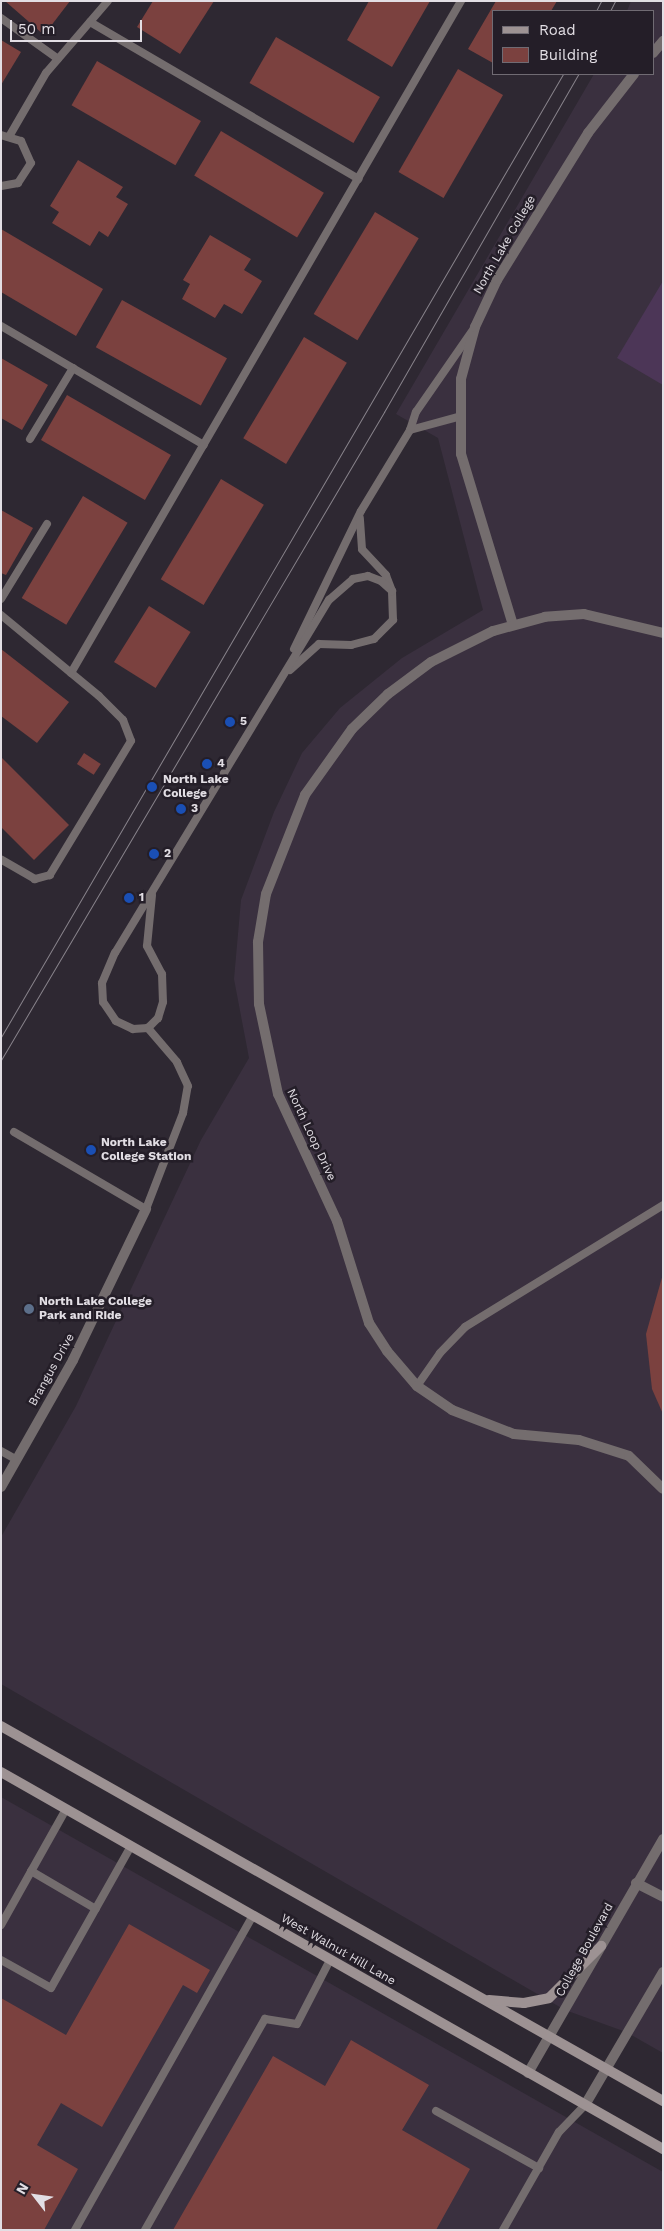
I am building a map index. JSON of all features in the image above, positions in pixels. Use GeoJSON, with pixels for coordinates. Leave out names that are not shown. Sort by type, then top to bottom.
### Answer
{"type":"FeatureCollection","features":[{"type":"Feature","properties":{"kind":"main road"},"geometry":{"type":"LineString","coordinates":[[1,1726],[663,2101]]}},
{"type":"Feature","properties":{"kind":"main road","name":"West Walnut Hill Lane"},"geometry":{"type":"LineString","coordinates":[[1,1772],[663,2149]]}},
{"type":"Feature","properties":{"kind":"main road"},"geometry":{"type":"LineString","coordinates":[[486,2000],[524,2003],[549,1998],[601,1946]]}},
{"type":"Feature","properties":{"kind":"street"},"geometry":{"type":"LineString","coordinates":[[654,52],[663,41]]}},
{"type":"Feature","properties":{"kind":"street","name":"North Lake College"},"geometry":{"type":"LineString","coordinates":[[513,625],[474,508],[458,417],[462,379],[475,327],[536,214],[588,133],[633,75]]}},
{"type":"Feature","properties":{"kind":"street","name":"North Loop Drive"},"geometry":{"type":"LineString","coordinates":[[663,633],[584,614],[513,625],[431,662],[352,729],[305,794],[266,894],[258,942],[259,1004],[278,1094],[337,1221],[369,1322],[418,1386],[452,1410],[514,1434],[578,1440],[629,1456],[663,1489]]}},
{"type":"Feature","properties":{"kind":"street","name":"Brangus Drive"},"geometry":{"type":"LineString","coordinates":[[1,1487],[112,1284],[146,1209]]}},
{"type":"Feature","properties":{"kind":"street","name":"College Boulevard"},"geometry":{"type":"LineString","coordinates":[[528,2073],[663,1839]]}},
{"type":"Feature","properties":{"kind":"street"},"geometry":{"type":"LineString","coordinates":[[636,1883],[663,1897]]}},
{"type":"Feature","properties":{"kind":"street"},"geometry":{"type":"LineString","coordinates":[[585,2105],[663,1972]]}},
{"type":"Feature","properties":{"kind":"lane"},"geometry":{"type":"LineString","coordinates":[[10,135],[58,59],[108,1]]}},
{"type":"Feature","properties":{"kind":"lane"},"geometry":{"type":"LineString","coordinates":[[71,673],[359,179],[460,1]]}},
{"type":"Feature","properties":{"kind":"lane"},"geometry":{"type":"LineString","coordinates":[[1,18],[58,59]]}},
{"type":"Feature","properties":{"kind":"lane"},"geometry":{"type":"LineString","coordinates":[[90,22],[359,179]]}},
{"type":"Feature","properties":{"kind":"lane"},"geometry":{"type":"LineString","coordinates":[[1,135],[10,135],[21,140],[31,163],[18,183],[1,186]]}},
{"type":"Feature","properties":{"kind":"lane"},"geometry":{"type":"LineString","coordinates":[[1,326],[204,445]]}},
{"type":"Feature","properties":{"kind":"lane"},"geometry":{"type":"LineString","coordinates":[[278,683],[361,511],[410,430],[439,373],[475,327]]}},
{"type":"Feature","properties":{"kind":"lane"},"geometry":{"type":"LineString","coordinates":[[30,439],[73,368]]}},
{"type":"Feature","properties":{"kind":"lane"},"geometry":{"type":"LineString","coordinates":[[410,430],[458,417]]}},
{"type":"Feature","properties":{"kind":"lane"},"geometry":{"type":"LineString","coordinates":[[278,683],[319,644],[351,645],[384,631],[394,613],[392,591],[386,576],[362,549],[361,511]]}},
{"type":"Feature","properties":{"kind":"lane"},"geometry":{"type":"LineString","coordinates":[[1,599],[47,524]]}},
{"type":"Feature","properties":{"kind":"lane"},"geometry":{"type":"LineString","coordinates":[[152,895],[147,946],[164,988],[158,1018],[148,1028],[133,1029],[116,1021],[103,1002],[102,983],[152,895],[278,683],[341,588],[353,579],[368,576],[382,581],[392,591]]}},
{"type":"Feature","properties":{"kind":"lane"},"geometry":{"type":"LineString","coordinates":[[1,615],[71,673],[123,720],[131,741],[50,875],[35,879],[1,859]]}},
{"type":"Feature","properties":{"kind":"lane"},"geometry":{"type":"LineString","coordinates":[[14,1132],[146,1209],[178,1128],[188,1086],[177,1062],[148,1028]]}},
{"type":"Feature","properties":{"kind":"lane"},"geometry":{"type":"LineString","coordinates":[[418,1386],[440,1353],[466,1327],[663,1205]]}},
{"type":"Feature","properties":{"kind":"lane"},"geometry":{"type":"LineString","coordinates":[[1,1451],[17,1460]]}},
{"type":"Feature","properties":{"kind":"lane"},"geometry":{"type":"LineString","coordinates":[[1,1925],[66,1809]]}},
{"type":"Feature","properties":{"kind":"lane"},"geometry":{"type":"LineString","coordinates":[[1,1960],[52,1988],[131,1846]]}},
{"type":"Feature","properties":{"kind":"lane"},"geometry":{"type":"LineString","coordinates":[[32,1871],[96,1908]]}},
{"type":"Feature","properties":{"kind":"lane"},"geometry":{"type":"LineString","coordinates":[[75,2230],[253,1916]]}},
{"type":"Feature","properties":{"kind":"lane"},"geometry":{"type":"LineString","coordinates":[[145,2230],[265,2019],[297,2024],[330,1960]]}},
{"type":"Feature","properties":{"kind":"lane"},"geometry":{"type":"LineString","coordinates":[[503,2230],[560,2132],[585,2105]]}},
{"type":"Feature","properties":{"kind":"lane"},"geometry":{"type":"LineString","coordinates":[[436,2111],[538,2168]]}},
{"type":"Feature","properties":{"kind":"shaded area"},"geometry":{"type":"Polygon","coordinates":[[[631,1],[663,1],[663,2053],[626,2032],[565,2010],[1,1684],[1,1537],[76,1406],[201,1140],[249,1058],[234,979],[241,900],[274,812],[302,753],[340,708],[402,658],[483,610],[438,438],[396,414],[593,75],[654,75],[654,10],[627,10],[631,1]]]}},
{"type":"Feature","properties":{"kind":"shaded area"},"geometry":{"type":"Polygon","coordinates":[[[663,281],[663,385],[617,358],[663,281]]]}},
{"type":"Feature","properties":{"kind":"shaded area"},"geometry":{"type":"Polygon","coordinates":[[[1,1797],[663,2172],[663,2230],[1,2230],[1,1797]]]}},
{"type":"Feature","properties":{"kind":"building"},"geometry":{"type":"Polygon","coordinates":[[[5,1],[70,1],[44,35],[5,1]]]}},
{"type":"Feature","properties":{"kind":"building"},"geometry":{"type":"Polygon","coordinates":[[[153,1],[214,1],[180,54],[137,27],[153,1]]]}},
{"type":"Feature","properties":{"kind":"building"},"geometry":{"type":"Polygon","coordinates":[[[369,1],[430,1],[392,67],[347,40],[369,1]]]}},
{"type":"Feature","properties":{"kind":"building"},"geometry":{"type":"Polygon","coordinates":[[[496,1],[557,1],[552,10],[492,10],[492,62],[468,49],[496,1]]]}},
{"type":"Feature","properties":{"kind":"building"},"geometry":{"type":"Polygon","coordinates":[[[276,37],[380,97],[353,143],[250,83],[276,37]]]}},
{"type":"Feature","properties":{"kind":"building"},"geometry":{"type":"Polygon","coordinates":[[[1,40],[21,52],[1,85],[1,40]]]}},
{"type":"Feature","properties":{"kind":"building"},"geometry":{"type":"Polygon","coordinates":[[[97,61],[201,121],[175,165],[72,105],[97,61]]]}},
{"type":"Feature","properties":{"kind":"building"},"geometry":{"type":"Polygon","coordinates":[[[458,69],[503,95],[444,198],[398,172],[458,69]]]}},
{"type":"Feature","properties":{"kind":"building"},"geometry":{"type":"Polygon","coordinates":[[[221,131],[324,193],[297,237],[194,176],[221,131]]]}},
{"type":"Feature","properties":{"kind":"building"},"geometry":{"type":"Polygon","coordinates":[[[78,160],[123,187],[116,197],[128,204],[108,237],[99,231],[90,246],[52,223],[59,212],[50,206],[78,160]]]}},
{"type":"Feature","properties":{"kind":"building"},"geometry":{"type":"Polygon","coordinates":[[[375,212],[419,238],[357,340],[314,314],[375,212]]]}},
{"type":"Feature","properties":{"kind":"building"},"geometry":{"type":"Polygon","coordinates":[[[1,229],[103,289],[76,336],[1,292],[1,229]]]}},
{"type":"Feature","properties":{"kind":"building"},"geometry":{"type":"Polygon","coordinates":[[[210,235],[251,259],[244,270],[262,281],[242,314],[224,304],[215,318],[182,299],[190,284],[183,280],[210,235]]]}},
{"type":"Feature","properties":{"kind":"building"},"geometry":{"type":"Polygon","coordinates":[[[122,300],[227,358],[201,405],[96,347],[122,300]]]}},
{"type":"Feature","properties":{"kind":"building"},"geometry":{"type":"Polygon","coordinates":[[[304,337],[347,363],[286,464],[243,438],[304,337]]]}},
{"type":"Feature","properties":{"kind":"building"},"geometry":{"type":"Polygon","coordinates":[[[1,358],[48,385],[22,430],[1,418],[1,358]]]}},
{"type":"Feature","properties":{"kind":"building"},"geometry":{"type":"Polygon","coordinates":[[[67,395],[171,455],[145,500],[41,440],[67,395]]]}},
{"type":"Feature","properties":{"kind":"building"},"geometry":{"type":"Polygon","coordinates":[[[221,479],[264,505],[204,605],[161,579],[221,479]]]}},
{"type":"Feature","properties":{"kind":"building"},"geometry":{"type":"Polygon","coordinates":[[[83,496],[128,523],[66,625],[22,598],[83,496]]]}},
{"type":"Feature","properties":{"kind":"building"},"geometry":{"type":"Polygon","coordinates":[[[1,510],[33,528],[6,575],[1,573],[1,510]]]}},
{"type":"Feature","properties":{"kind":"building"},"geometry":{"type":"Polygon","coordinates":[[[149,606],[191,632],[156,688],[114,662],[149,606]]]}},
{"type":"Feature","properties":{"kind":"building"},"geometry":{"type":"Polygon","coordinates":[[[1,649],[69,702],[37,743],[1,716],[1,649]]]}},
{"type":"Feature","properties":{"kind":"building"},"geometry":{"type":"Polygon","coordinates":[[[84,753],[101,764],[94,775],[77,764],[84,753]]]}},
{"type":"Feature","properties":{"kind":"building"},"geometry":{"type":"Polygon","coordinates":[[[1,757],[69,825],[34,860],[1,827],[1,757]]]}},
{"type":"Feature","properties":{"kind":"building"},"geometry":{"type":"Polygon","coordinates":[[[663,1274],[663,1414],[652,1389],[646,1334],[663,1274]]]}},
{"type":"Feature","properties":{"kind":"building"},"geometry":{"type":"Polygon","coordinates":[[[129,1924],[210,1970],[197,1993],[183,1985],[102,2127],[61,2103],[37,2145],[78,2169],[44,2230],[1,2230],[1,1998],[66,2035],[129,1924]]]}},
{"type":"Feature","properties":{"kind":"building"},"geometry":{"type":"Polygon","coordinates":[[[351,2040],[429,2085],[402,2130],[470,2169],[436,2230],[173,2230],[273,2056],[325,2086],[351,2040]]]}},
{"type":"Feature","properties":{"kind":"tram line"},"geometry":{"type":"LineString","coordinates":[[596,10],[601,1]]}},
{"type":"Feature","properties":{"kind":"tram line"},"geometry":{"type":"LineString","coordinates":[[610,10],[615,1]]}},
{"type":"Feature","properties":{"kind":"tram line"},"geometry":{"type":"LineString","coordinates":[[1,1037],[562,75]]}},
{"type":"Feature","properties":{"kind":"tram line"},"geometry":{"type":"LineString","coordinates":[[1,1060],[384,412],[577,75]]}},
{"type":"Feature","properties":{"kind":"place","name":"5"},"geometry":{"type":"Point","coordinates":[230,722]}},
{"type":"Feature","properties":{"kind":"place","name":"4"},"geometry":{"type":"Point","coordinates":[207,764]}},
{"type":"Feature","properties":{"kind":"place","name":"North Lake College"},"geometry":{"type":"Point","coordinates":[152,787]}},
{"type":"Feature","properties":{"kind":"place","name":"3"},"geometry":{"type":"Point","coordinates":[181,809]}},
{"type":"Feature","properties":{"kind":"place","name":"2"},"geometry":{"type":"Point","coordinates":[154,854]}},
{"type":"Feature","properties":{"kind":"place","name":"1"},"geometry":{"type":"Point","coordinates":[129,898]}},
{"type":"Feature","properties":{"kind":"place","name":"North Lake College Station"},"geometry":{"type":"Point","coordinates":[91,1150]}},
{"type":"Feature","properties":{"kind":"place","name":"North Lake College Park and Ride"},"geometry":{"type":"Point","coordinates":[29,1309]}}]}
